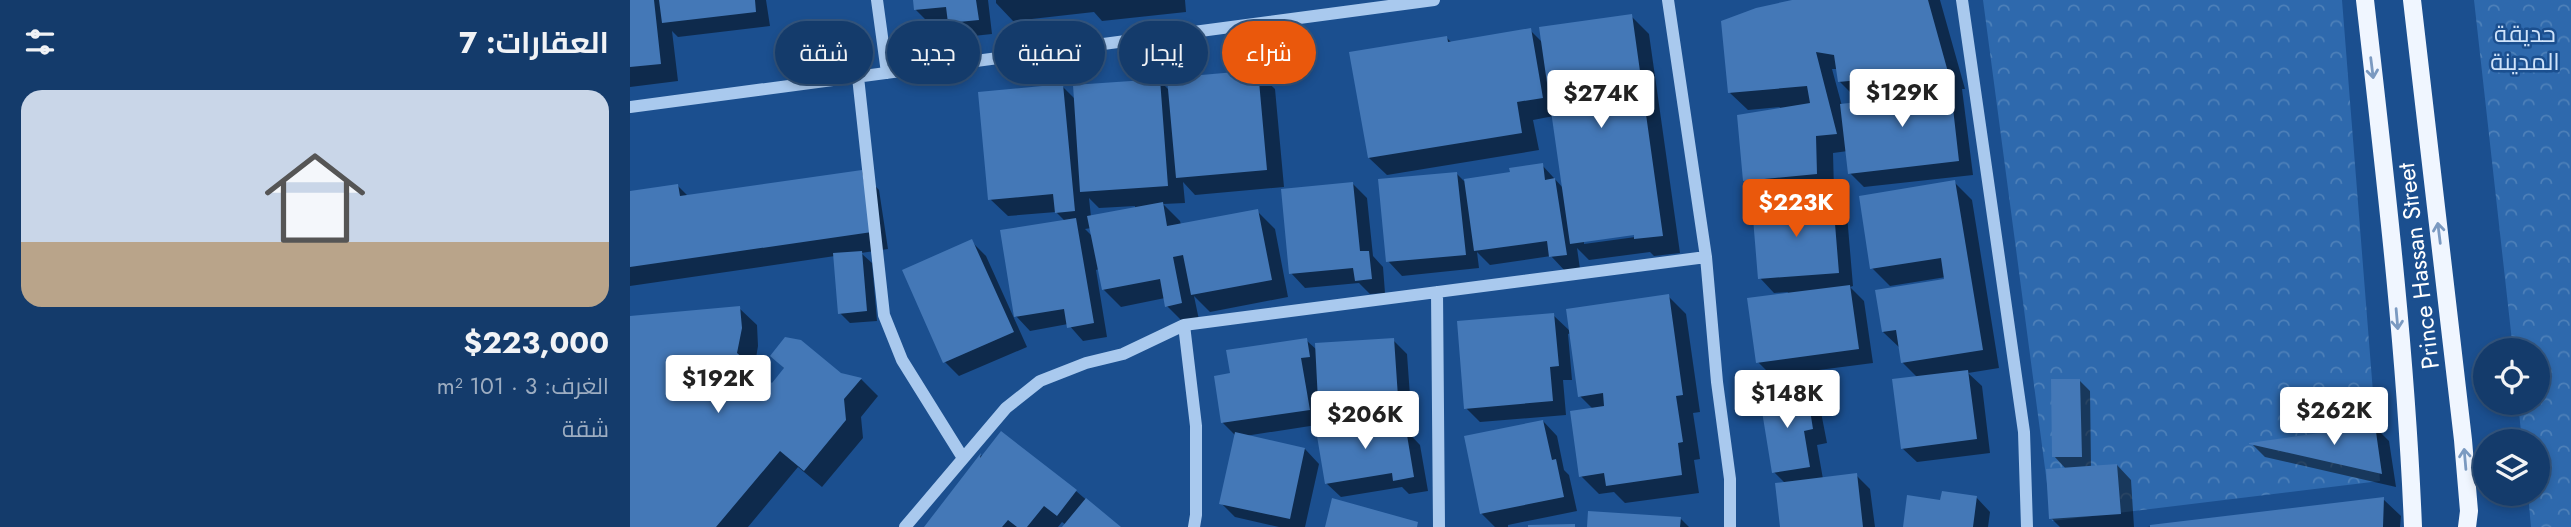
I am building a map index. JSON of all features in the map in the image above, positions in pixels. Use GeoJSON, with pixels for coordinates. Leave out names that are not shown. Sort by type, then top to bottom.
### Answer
{"type":"FeatureCollection","features":[{"type":"Feature","properties":{"kind":"main road","name":"Prince Hassan Street"},"geometry":{"type":"LineString","coordinates":[[2365,0],[2408,434],[2413,527]]}},
{"type":"Feature","properties":{"kind":"main road","name":"Prince Hassan Street"},"geometry":{"type":"LineString","coordinates":[[2412,0],[2463,440],[2469,522]]}},
{"type":"Feature","properties":{"kind":"street"},"geometry":{"type":"LineString","coordinates":[[873,75],[887,73],[877,0]]}},
{"type":"Feature","properties":{"kind":"street"},"geometry":{"type":"LineString","coordinates":[[980,61],[1434,0]]}},
{"type":"Feature","properties":{"kind":"street"},"geometry":{"type":"LineString","coordinates":[[1668,0],[1706,257],[1717,382],[1730,479],[1730,527]]}},
{"type":"Feature","properties":{"kind":"street"},"geometry":{"type":"LineString","coordinates":[[1962,0],[2024,432],[2027,527]]}},
{"type":"Feature","properties":{"kind":"street"},"geometry":{"type":"LineString","coordinates":[[630,107],[805,84]]}},
{"type":"Feature","properties":{"kind":"street"},"geometry":{"type":"LineString","coordinates":[[859,84],[884,315],[902,360],[963,458]]}},
{"type":"Feature","properties":{"kind":"street"},"geometry":{"type":"LineString","coordinates":[[905,527],[1006,408],[1040,381],[1086,363],[1123,354],[1184,325],[1706,257]]}},
{"type":"Feature","properties":{"kind":"street"},"geometry":{"type":"LineString","coordinates":[[1437,292],[1439,527]]}},
{"type":"Feature","properties":{"kind":"street"},"geometry":{"type":"LineString","coordinates":[[1184,325],[1196,426],[1194,527]]}},
{"type":"Feature","properties":{"kind":"green space"},"geometry":{"type":"Polygon","coordinates":[[[1983,0],[2342,0],[2380,481],[2052,521],[1983,0]]]}},
{"type":"Feature","properties":{"kind":"green space","name":"حديقة المدينة"},"geometry":{"type":"Polygon","coordinates":[[[2474,0],[2571,0],[2571,527],[2531,527],[2529,506],[2550,506],[2550,429],[2521,429],[2519,415],[2550,415],[2550,338],[2512,338],[2474,0]]]}},
{"type":"Feature","properties":{"kind":"building"},"geometry":{"type":"Polygon","coordinates":[[[630,0],[654,0],[661,64],[630,67],[630,0]]]}},
{"type":"Feature","properties":{"kind":"building"},"geometry":{"type":"Polygon","coordinates":[[[659,0],[755,0],[756,12],[662,23],[659,0]]]}},
{"type":"Feature","properties":{"kind":"building"},"geometry":{"type":"Polygon","coordinates":[[[913,0],[976,0],[979,20],[948,21],[946,7],[914,10],[913,0]]]}},
{"type":"Feature","properties":{"kind":"building"},"geometry":{"type":"Polygon","coordinates":[[[1792,0],[1928,0],[1948,72],[1838,82],[1834,55],[1816,52],[1837,134],[1816,136],[1817,174],[1743,181],[1737,115],[1810,103],[1807,86],[1728,93],[1721,21],[1756,8],[1792,0]]]}},
{"type":"Feature","properties":{"kind":"building"},"geometry":{"type":"Polygon","coordinates":[[[1632,14],[1663,236],[1634,239],[1634,235],[1570,244],[1539,27],[1632,14]]]}},
{"type":"Feature","properties":{"kind":"building"},"geometry":{"type":"Polygon","coordinates":[[[1531,28],[1543,98],[1517,102],[1522,133],[1368,158],[1349,52],[1447,36],[1448,42],[1531,28]]]}},
{"type":"Feature","properties":{"kind":"building"},"geometry":{"type":"Polygon","coordinates":[[[1222,73],[1222,84],[1259,84],[1267,170],[1176,178],[1168,84],[1208,84],[1208,74],[1222,73]]]}},
{"type":"Feature","properties":{"kind":"building"},"geometry":{"type":"Polygon","coordinates":[[[1949,73],[1959,161],[1848,174],[1840,104],[1913,96],[1911,78],[1949,73]]]}},
{"type":"Feature","properties":{"kind":"building"},"geometry":{"type":"Polygon","coordinates":[[[1063,84],[1075,211],[1055,213],[1053,194],[988,200],[978,92],[1063,84]]]}},
{"type":"Feature","properties":{"kind":"building"},"geometry":{"type":"Polygon","coordinates":[[[1160,84],[1168,186],[1080,192],[1073,85],[1160,84]]]}},
{"type":"Feature","properties":{"kind":"building"},"geometry":{"type":"Polygon","coordinates":[[[1543,163],[1545,180],[1555,178],[1567,255],[1549,257],[1547,241],[1474,251],[1464,179],[1510,172],[1509,168],[1543,163]]]}},
{"type":"Feature","properties":{"kind":"building"},"geometry":{"type":"Polygon","coordinates":[[[862,170],[872,232],[630,267],[630,191],[678,184],[680,196],[862,170]]]}},
{"type":"Feature","properties":{"kind":"building"},"geometry":{"type":"Polygon","coordinates":[[[1457,172],[1466,255],[1386,262],[1378,179],[1457,172]]]}},
{"type":"Feature","properties":{"kind":"building"},"geometry":{"type":"Polygon","coordinates":[[[1955,180],[1983,350],[1901,363],[1896,330],[1882,332],[1875,290],[1944,279],[1941,258],[1870,269],[1859,196],[1955,180]]]}},
{"type":"Feature","properties":{"kind":"building"},"geometry":{"type":"Polygon","coordinates":[[[1353,182],[1360,251],[1369,251],[1372,279],[1355,281],[1353,268],[1289,274],[1281,189],[1353,182]]]}},
{"type":"Feature","properties":{"kind":"building"},"geometry":{"type":"Polygon","coordinates":[[[1833,199],[1839,273],[1758,279],[1752,206],[1833,199]]]}},
{"type":"Feature","properties":{"kind":"building"},"geometry":{"type":"Polygon","coordinates":[[[1163,202],[1167,226],[1258,209],[1272,280],[1191,295],[1183,255],[1173,257],[1182,303],[1165,307],[1160,279],[1102,290],[1087,216],[1163,202]]]}},
{"type":"Feature","properties":{"kind":"building"},"geometry":{"type":"Polygon","coordinates":[[[1076,218],[1094,323],[1067,328],[1064,309],[1014,317],[1000,230],[1076,218]]]}},
{"type":"Feature","properties":{"kind":"building"},"geometry":{"type":"Polygon","coordinates":[[[972,239],[1014,332],[943,363],[902,270],[972,239]]]}},
{"type":"Feature","properties":{"kind":"building"},"geometry":{"type":"Polygon","coordinates":[[[862,251],[867,311],[838,314],[833,253],[862,251]]]}},
{"type":"Feature","properties":{"kind":"building"},"geometry":{"type":"Polygon","coordinates":[[[1850,285],[1859,349],[1756,363],[1747,298],[1850,285]]]}},
{"type":"Feature","properties":{"kind":"building"},"geometry":{"type":"Polygon","coordinates":[[[1669,294],[1683,395],[1676,396],[1683,442],[1678,443],[1682,475],[1606,486],[1604,473],[1579,477],[1570,411],[1604,406],[1603,393],[1578,397],[1566,309],[1669,294]]]}},
{"type":"Feature","properties":{"kind":"building"},"geometry":{"type":"Polygon","coordinates":[[[740,306],[742,328],[737,353],[772,383],[784,368],[770,356],[785,337],[801,340],[841,373],[862,378],[844,399],[846,420],[804,471],[780,451],[716,527],[630,527],[630,316],[740,306]]]}},
{"type":"Feature","properties":{"kind":"building"},"geometry":{"type":"Polygon","coordinates":[[[1554,313],[1559,366],[1550,367],[1553,401],[1464,409],[1457,321],[1554,313]]]}},
{"type":"Feature","properties":{"kind":"building"},"geometry":{"type":"Polygon","coordinates":[[[1307,338],[1310,357],[1301,358],[1310,410],[1221,423],[1214,376],[1230,373],[1226,350],[1307,338]]]}},
{"type":"Feature","properties":{"kind":"building"},"geometry":{"type":"Polygon","coordinates":[[[1394,338],[1398,397],[1318,401],[1315,343],[1394,338]]]}},
{"type":"Feature","properties":{"kind":"building"},"geometry":{"type":"Polygon","coordinates":[[[1968,370],[1977,439],[1901,449],[1892,379],[1968,370]]]}},
{"type":"Feature","properties":{"kind":"building"},"geometry":{"type":"Polygon","coordinates":[[[2051,379],[2080,379],[2082,457],[2052,457],[2051,379]]]}},
{"type":"Feature","properties":{"kind":"building"},"geometry":{"type":"Polygon","coordinates":[[[1807,391],[1813,429],[1804,431],[1810,467],[1772,473],[1760,399],[1807,391]]]}},
{"type":"Feature","properties":{"kind":"building"},"geometry":{"type":"Polygon","coordinates":[[[1395,417],[1398,430],[1406,429],[1414,477],[1393,481],[1392,473],[1325,484],[1316,430],[1395,417]]]}},
{"type":"Feature","properties":{"kind":"building"},"geometry":{"type":"Polygon","coordinates":[[[1543,420],[1552,460],[1556,459],[1564,497],[1480,514],[1464,436],[1543,420]]]}},
{"type":"Feature","properties":{"kind":"building"},"geometry":{"type":"Polygon","coordinates":[[[2375,425],[2382,474],[2249,444],[2249,443],[2375,425]]]}},
{"type":"Feature","properties":{"kind":"building"},"geometry":{"type":"Polygon","coordinates":[[[1001,431],[1077,490],[1057,516],[1044,506],[1027,527],[1017,527],[1008,520],[1002,527],[924,527],[981,453],[980,458],[1001,431]]]}},
{"type":"Feature","properties":{"kind":"building"},"geometry":{"type":"Polygon","coordinates":[[[1235,432],[1305,448],[1290,519],[1219,504],[1235,432]]]}},
{"type":"Feature","properties":{"kind":"building"},"geometry":{"type":"Polygon","coordinates":[[[2117,464],[2121,514],[2049,519],[2046,469],[2117,464]]]}},
{"type":"Feature","properties":{"kind":"building"},"geometry":{"type":"Polygon","coordinates":[[[1857,473],[1863,527],[1780,527],[1775,483],[1857,473]]]}},
{"type":"Feature","properties":{"kind":"building"},"geometry":{"type":"Polygon","coordinates":[[[1942,491],[1977,496],[1973,527],[1903,527],[1907,495],[1940,500],[1942,491]]]}},
{"type":"Feature","properties":{"kind":"building"},"geometry":{"type":"Polygon","coordinates":[[[2384,497],[2383,527],[2150,527],[2150,525],[2384,497]]]}},
{"type":"Feature","properties":{"kind":"building"},"geometry":{"type":"Polygon","coordinates":[[[1086,498],[1121,527],[1062,527],[1086,498]]]}},
{"type":"Feature","properties":{"kind":"building"},"geometry":{"type":"Polygon","coordinates":[[[1332,498],[1418,522],[1417,527],[1325,527],[1332,498]]]}},
{"type":"Feature","properties":{"kind":"building"},"geometry":{"type":"Polygon","coordinates":[[[1588,511],[1681,517],[1680,527],[1587,527],[1588,511]]]}},
{"type":"Feature","properties":{"kind":"building"},"geometry":{"type":"Polygon","coordinates":[[[1575,524],[1575,527],[1528,527],[1528,525],[1575,524]]]}}]}
